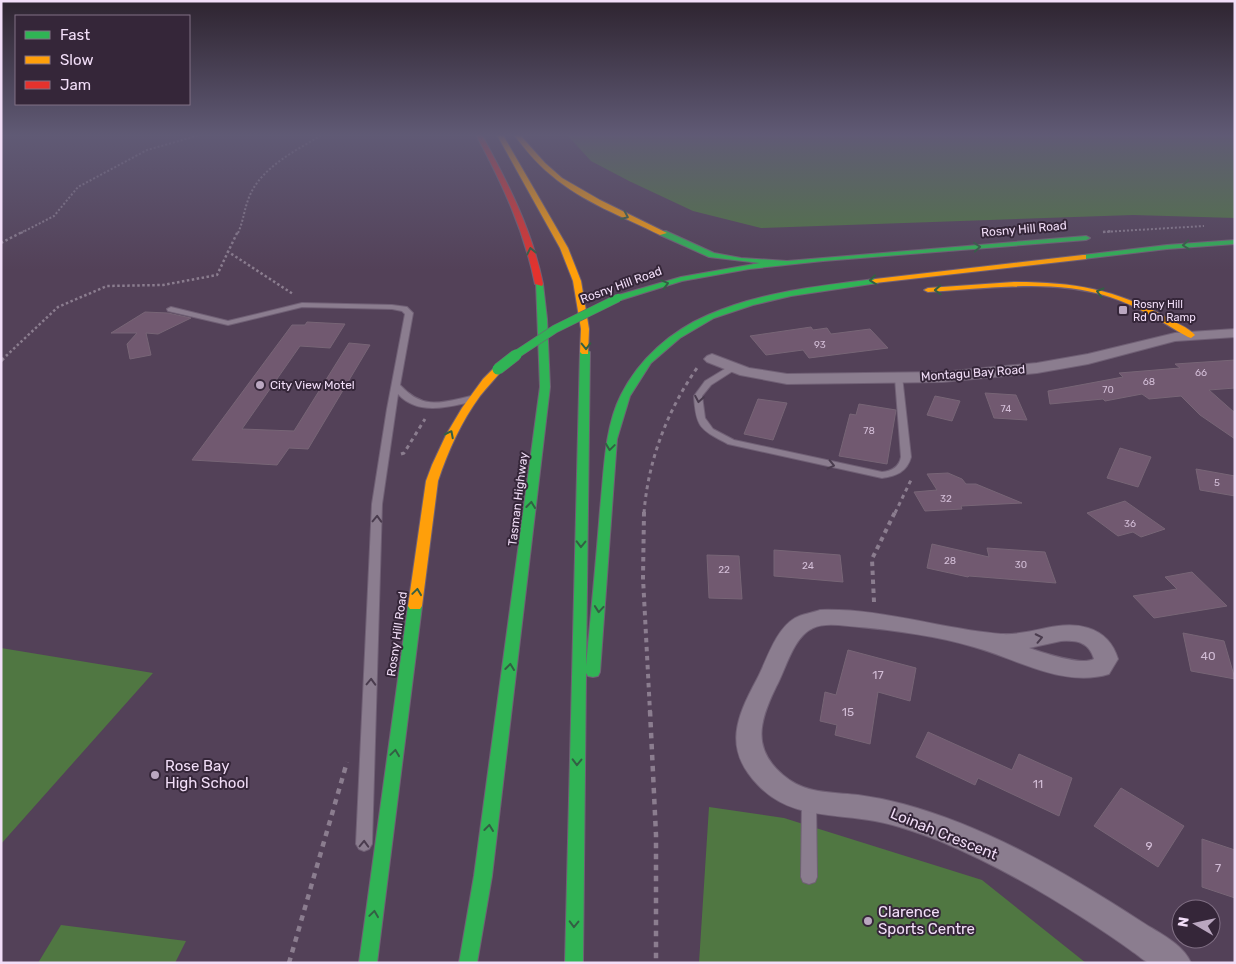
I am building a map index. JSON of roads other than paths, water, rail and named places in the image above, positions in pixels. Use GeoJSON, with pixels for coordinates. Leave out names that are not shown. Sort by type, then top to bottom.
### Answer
{"type":"FeatureCollection","features":[{"type":"Feature","properties":{"kind":"main road","name":"Tasman Highway"},"geometry":{"type":"LineString","coordinates":[[468,963],[483,876],[545,387],[546,345],[542,299],[529,239],[523,222],[502,180]]}},
{"type":"Feature","properties":{"kind":"main road"},"geometry":{"type":"LineString","coordinates":[[525,180],[564,248],[577,281],[586,349],[574,963]]}},
{"type":"Feature","properties":{"kind":"main road"},"geometry":{"type":"LineString","coordinates":[[562,180],[580,192],[631,218],[716,256],[741,260],[789,263]]}},
{"type":"Feature","properties":{"kind":"main road","name":"Rosny Hill Road"},"geometry":{"type":"LineString","coordinates":[[368,963],[432,482],[447,439],[471,399],[498,369],[520,350],[553,328],[618,298],[654,286],[704,274],[789,263],[1102,236]]}},
{"type":"Feature","properties":{"kind":"main road"},"geometry":{"type":"LineString","coordinates":[[578,713],[593,678],[608,496],[609,452],[616,418],[630,381],[640,367],[671,338],[705,318],[727,309],[775,295],[842,284],[1167,247],[1235,242]]}},
{"type":"Feature","properties":{"kind":"main road"},"geometry":{"type":"LineString","coordinates":[[920,291],[1045,286],[1079,288],[1123,300],[1191,335]]}},
{"type":"Feature","properties":{"kind":"main road"},"geometry":{"type":"LineString","coordinates":[[622,399],[642,372],[664,352],[712,325],[747,312],[798,301],[845,294],[882,292]]}},
{"type":"Feature","properties":{"kind":"main road","name":"Tasman Highway"},"geometry":{"type":"LineString","coordinates":[[477,963],[483,876]]}},
{"type":"Feature","properties":{"kind":"street","name":"Montagu Bay Road"},"geometry":{"type":"LineString","coordinates":[[712,359],[757,375],[787,379],[967,375],[1037,368],[1088,359],[1161,340],[1191,335],[1235,333]]}},
{"type":"Feature","properties":{"kind":"street","name":"Loinah Crescent"},"geometry":{"type":"LineString","coordinates":[[971,637],[1043,661],[1077,669],[1095,670],[1101,668],[1106,659],[1103,648],[1098,643],[1076,632],[1066,632],[1015,642],[875,622],[819,617],[801,624],[790,637],[750,720],[748,734],[750,748],[759,767],[775,785],[793,796],[809,802],[885,811],[916,820],[994,853],[1054,885],[1110,919],[1175,963]]}},
{"type":"Feature","properties":{"kind":"lane"},"geometry":{"type":"LineString","coordinates":[[171,310],[228,323],[246,320],[294,306],[319,304],[384,307],[408,312],[378,504],[364,853]]}},
{"type":"Feature","properties":{"kind":"lane"},"geometry":{"type":"LineString","coordinates":[[733,368],[708,383],[698,396],[700,418],[716,435],[731,442],[760,449],[882,475],[896,472],[905,462],[904,415],[899,378]]}},
{"type":"Feature","properties":{"kind":"lane"},"geometry":{"type":"LineString","coordinates":[[396,386],[406,398],[423,406],[441,405],[471,399]]}},
{"type":"Feature","properties":{"kind":"lane"},"geometry":{"type":"LineString","coordinates":[[809,802],[809,877]]}},
{"type":"Feature","properties":{"kind":"lane"},"geometry":{"type":"LineString","coordinates":[[360,963],[362,913]]}},
{"type":"Feature","properties":{"kind":"place","name":"Rosny Hill Rd On Ramp"},"geometry":{"type":"Point","coordinates":[1123,310]}},
{"type":"Feature","properties":{"kind":"place","name":"City View Motel"},"geometry":{"type":"Point","coordinates":[260,385]}},
{"type":"Feature","properties":{"kind":"place","name":"Rose Bay High School"},"geometry":{"type":"Point","coordinates":[155,775]}},
{"type":"Feature","properties":{"kind":"place","name":"Clarence Sports Centre"},"geometry":{"type":"Point","coordinates":[868,921]}}]}
